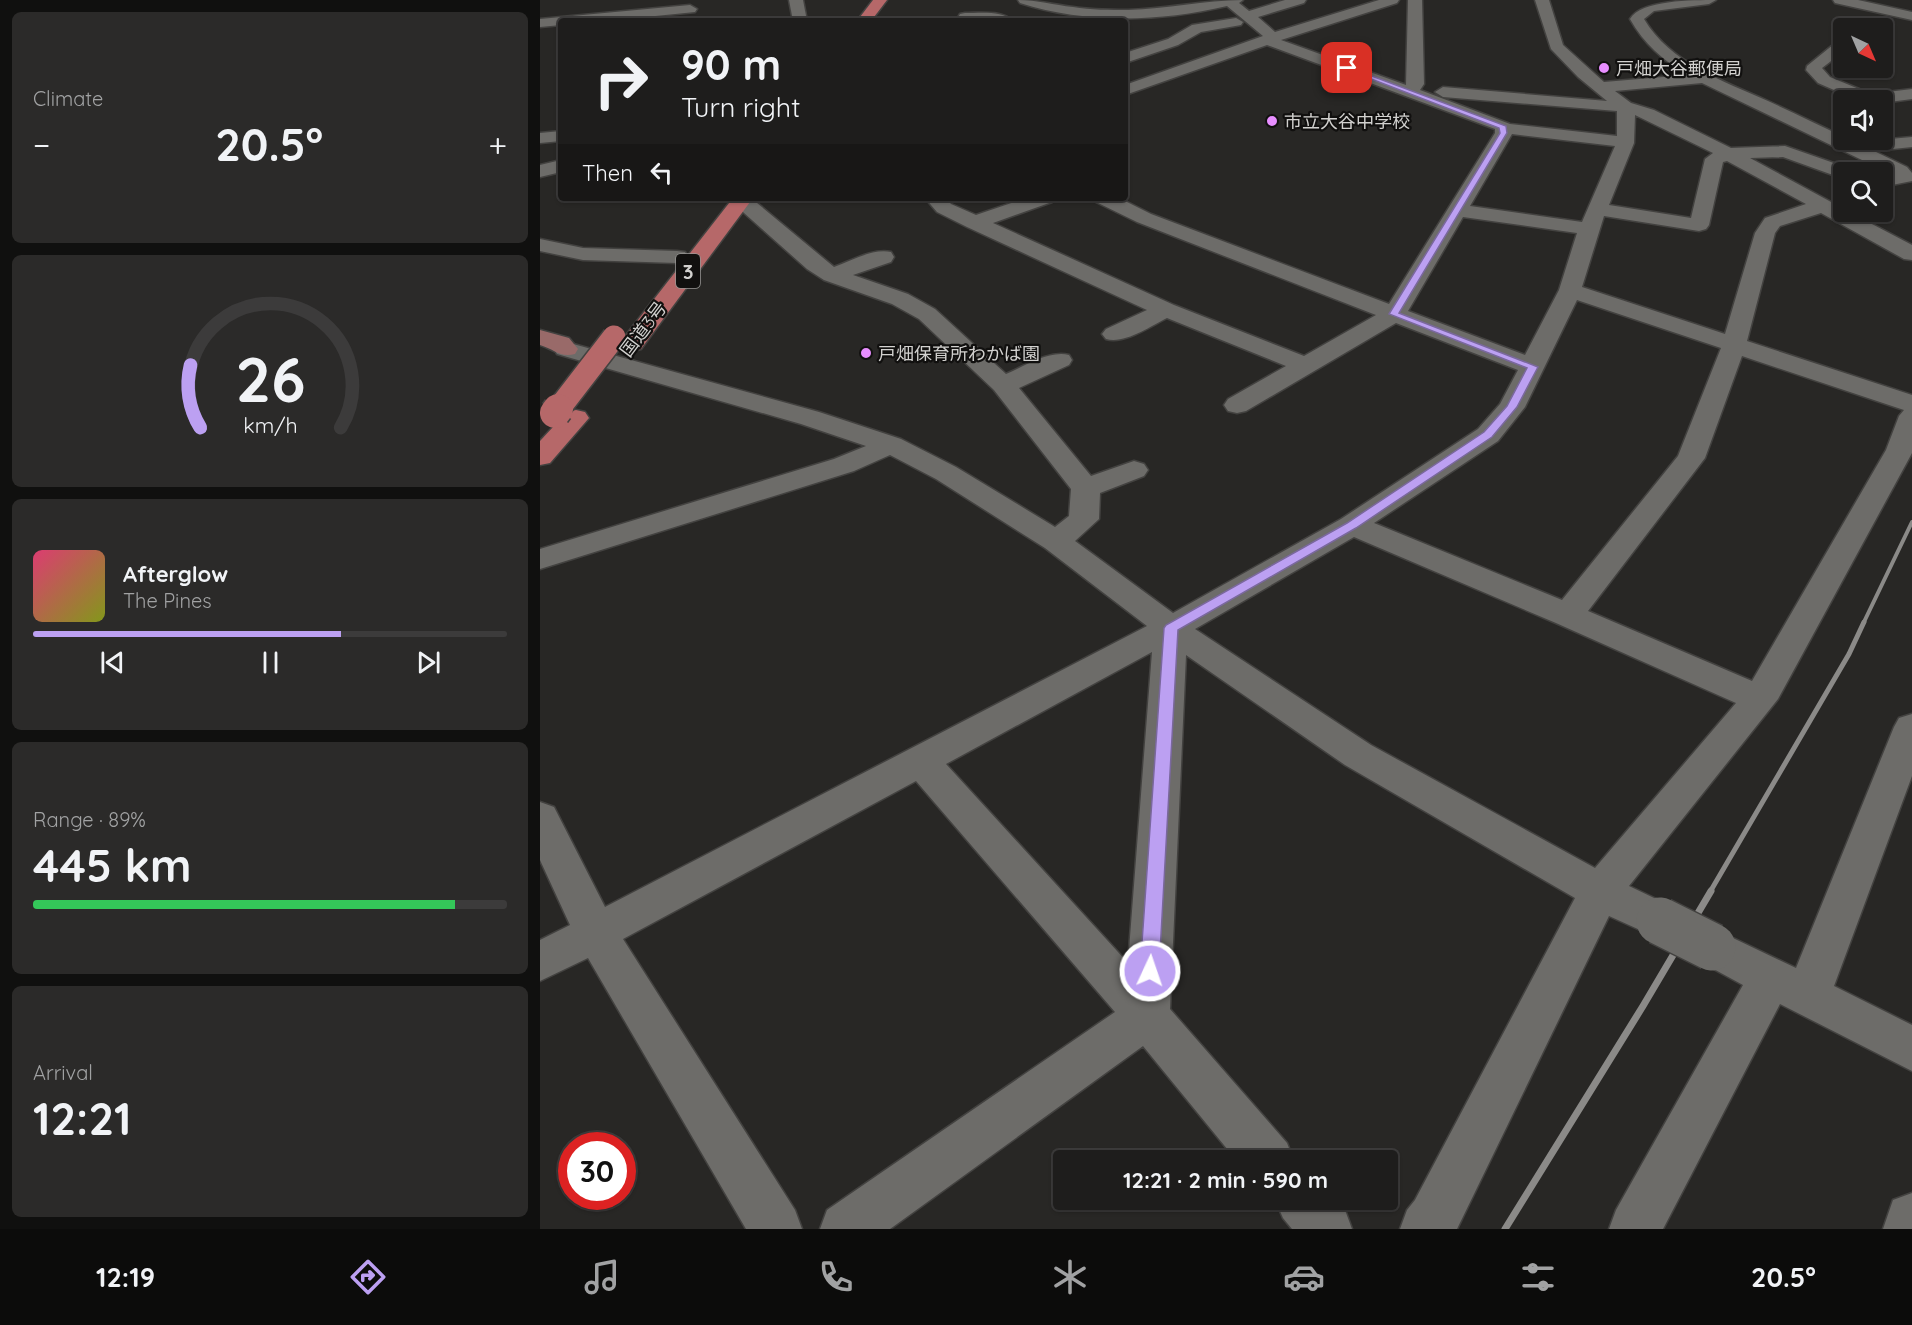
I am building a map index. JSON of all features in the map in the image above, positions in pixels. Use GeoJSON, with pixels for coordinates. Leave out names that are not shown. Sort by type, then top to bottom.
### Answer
{"type":"FeatureCollection","features":[{"type":"Feature","properties":{"kind":"highway"},"geometry":{"type":"LineString","coordinates":[[866,18],[880,0]]}},
{"type":"Feature","properties":{"kind":"highway"},"geometry":{"type":"LineString","coordinates":[[878,18],[891,0]]}},
{"type":"Feature","properties":{"kind":"highway","name":"国道3号"},"geometry":{"type":"LineString","coordinates":[[623,340],[677,257],[734,201]]}},
{"type":"Feature","properties":{"kind":"highway","name":"国道3号"},"geometry":{"type":"LineString","coordinates":[[540,457],[557,420],[734,201]]}},
{"type":"Feature","properties":{"kind":"street"},"geometry":{"type":"LineString","coordinates":[[796,0],[799,18]]}},
{"type":"Feature","properties":{"kind":"street"},"geometry":{"type":"LineString","coordinates":[[1025,0],[1077,17],[1148,12],[1230,1],[1268,32],[1268,38]]}},
{"type":"Feature","properties":{"kind":"street"},"geometry":{"type":"LineString","coordinates":[[1077,17],[1103,0]]}},
{"type":"Feature","properties":{"kind":"street"},"geometry":{"type":"LineString","coordinates":[[1148,12],[1158,0]]}},
{"type":"Feature","properties":{"kind":"street"},"geometry":{"type":"LineString","coordinates":[[1128,57],[1173,42],[1204,27],[1250,18],[1299,0]]}},
{"type":"Feature","properties":{"kind":"street"},"geometry":{"type":"LineString","coordinates":[[1128,89],[1268,38],[1281,36],[1392,0]]}},
{"type":"Feature","properties":{"kind":"street"},"geometry":{"type":"LineString","coordinates":[[1410,91],[1416,84],[1415,0]]}},
{"type":"Feature","properties":{"kind":"street"},"geometry":{"type":"LineString","coordinates":[[540,962],[1171,628],[1352,525],[1488,435],[1512,407],[1570,290],[1593,219],[1625,142],[1628,120],[1624,107],[1556,46],[1542,0]]}},
{"type":"Feature","properties":{"kind":"street"},"geometry":{"type":"LineString","coordinates":[[1709,0],[1651,7],[1639,14],[1637,20],[1642,32],[1656,46],[1704,78],[1833,138]]}},
{"type":"Feature","properties":{"kind":"street"},"geometry":{"type":"LineString","coordinates":[[1840,0],[1912,16]]}},
{"type":"Feature","properties":{"kind":"street"},"geometry":{"type":"LineString","coordinates":[[598,18],[690,10]]}},
{"type":"Feature","properties":{"kind":"street"},"geometry":{"type":"LineString","coordinates":[[1874,18],[1884,10]]}},
{"type":"Feature","properties":{"kind":"street"},"geometry":{"type":"LineString","coordinates":[[964,18],[996,18]]}},
{"type":"Feature","properties":{"kind":"street"},"geometry":{"type":"LineString","coordinates":[[540,23],[558,21]]}},
{"type":"Feature","properties":{"kind":"street"},"geometry":{"type":"LineString","coordinates":[[1144,37],[1232,53]]}},
{"type":"Feature","properties":{"kind":"street"},"geometry":{"type":"LineString","coordinates":[[1268,38],[1503,128],[1625,142]]}},
{"type":"Feature","properties":{"kind":"street"},"geometry":{"type":"LineString","coordinates":[[1833,52],[1815,66],[1814,70],[1824,80],[1846,90]]}},
{"type":"Feature","properties":{"kind":"street"},"geometry":{"type":"LineString","coordinates":[[1600,87],[1704,78]]}},
{"type":"Feature","properties":{"kind":"street"},"geometry":{"type":"LineString","coordinates":[[1410,91],[1624,107],[1648,114],[1728,154],[1912,254]]}},
{"type":"Feature","properties":{"kind":"street"},"geometry":{"type":"LineString","coordinates":[[1893,96],[1912,93]]}},
{"type":"Feature","properties":{"kind":"street"},"geometry":{"type":"LineString","coordinates":[[1780,113],[1812,108]]}},
{"type":"Feature","properties":{"kind":"street"},"geometry":{"type":"LineString","coordinates":[[1237,405],[1303,364],[1394,314],[1504,133],[1503,128]]}},
{"type":"Feature","properties":{"kind":"street"},"geometry":{"type":"LineString","coordinates":[[540,138],[558,136]]}},
{"type":"Feature","properties":{"kind":"street"},"geometry":{"type":"LineString","coordinates":[[1893,144],[1912,142]]}},
{"type":"Feature","properties":{"kind":"street"},"geometry":{"type":"LineString","coordinates":[[1858,150],[1882,162]]}},
{"type":"Feature","properties":{"kind":"street"},"geometry":{"type":"LineString","coordinates":[[1456,210],[1699,225],[1714,159],[1728,154],[1785,151],[1833,169]]}},
{"type":"Feature","properties":{"kind":"street"},"geometry":{"type":"LineString","coordinates":[[540,171],[558,167]]}},
{"type":"Feature","properties":{"kind":"street"},"geometry":{"type":"LineString","coordinates":[[1893,168],[1905,177],[1893,179]]}},
{"type":"Feature","properties":{"kind":"street"},"geometry":{"type":"LineString","coordinates":[[738,201],[815,264],[832,275],[900,299],[927,314],[1003,385],[1086,488],[1084,519],[1056,541]]}},
{"type":"Feature","properties":{"kind":"street"},"geometry":{"type":"LineString","coordinates":[[938,201],[944,208],[974,223],[1166,310],[1303,364]]}},
{"type":"Feature","properties":{"kind":"street"},"geometry":{"type":"LineString","coordinates":[[974,223],[1036,201]]}},
{"type":"Feature","properties":{"kind":"street"},"geometry":{"type":"LineString","coordinates":[[1109,201],[1144,218],[1533,367]]}},
{"type":"Feature","properties":{"kind":"street"},"geometry":{"type":"LineString","coordinates":[[1568,615],[1691,458],[1734,345],[1765,233],[1772,222],[1821,206]]}},
{"type":"Feature","properties":{"kind":"street"},"geometry":{"type":"LineString","coordinates":[[540,245],[583,254],[677,257]]}},
{"type":"Feature","properties":{"kind":"street"},"geometry":{"type":"LineString","coordinates":[[832,275],[883,257]]}},
{"type":"Feature","properties":{"kind":"street"},"geometry":{"type":"LineString","coordinates":[[1570,290],[1912,404]]}},
{"type":"Feature","properties":{"kind":"street"},"geometry":{"type":"LineString","coordinates":[[1114,334],[1166,310]]}},
{"type":"Feature","properties":{"kind":"street"},"geometry":{"type":"LineString","coordinates":[[549,346],[810,418],[891,445],[946,473],[1056,541],[1171,628],[1358,755],[1600,891],[1912,1049]]}},
{"type":"Feature","properties":{"kind":"street"},"geometry":{"type":"LineString","coordinates":[[1003,385],[1060,360]]}},
{"type":"Feature","properties":{"kind":"street"},"geometry":{"type":"LineString","coordinates":[[1426,1229],[1434,1219],[1600,891],[1760,699],[1900,450],[1912,416]]}},
{"type":"Feature","properties":{"kind":"street"},"geometry":{"type":"LineString","coordinates":[[540,559],[844,465],[891,445]]}},
{"type":"Feature","properties":{"kind":"street"},"geometry":{"type":"LineString","coordinates":[[1086,488],[1134,470]]}},
{"type":"Feature","properties":{"kind":"street"},"geometry":{"type":"LineString","coordinates":[[1352,525],[1568,615],[1760,699]]}},
{"type":"Feature","properties":{"kind":"street"},"geometry":{"type":"LineString","coordinates":[[1147,1016],[1171,628]]}},
{"type":"Feature","properties":{"kind":"street"},"geometry":{"type":"LineString","coordinates":[[1635,1229],[1790,986],[1912,727]]}},
{"type":"Feature","properties":{"kind":"street"},"geometry":{"type":"LineString","coordinates":[[920,760],[1147,1016],[1260,1150]]}},
{"type":"Feature","properties":{"kind":"street"},"geometry":{"type":"LineString","coordinates":[[540,818],[596,933],[776,1229]]}},
{"type":"Feature","properties":{"kind":"street"},"geometry":{"type":"LineString","coordinates":[[846,1229],[1147,1016]]}},
{"type":"Feature","properties":{"kind":"street"},"geometry":{"type":"LineString","coordinates":[[1310,1210],[1326,1229]]}},
{"type":"Feature","properties":{"kind":"street"},"geometry":{"type":"LineString","coordinates":[[1909,1229],[1912,1219]]}},
{"type":"Feature","properties":{"kind":"railway"},"geometry":{"type":"LineString","coordinates":[[1863,624],[1912,522]]}},
{"type":"Feature","properties":{"kind":"railway"},"geometry":{"type":"LineString","coordinates":[[1710,892],[1849,654],[1864,622]]}},
{"type":"Feature","properties":{"kind":"railway"},"geometry":{"type":"LineString","coordinates":[[1505,1229],[1711,891]]}},
{"type":"Feature","properties":{"kind":"place","name":"戸畑大谷郵便局"},"geometry":{"type":"Point","coordinates":[1604,68]}},
{"type":"Feature","properties":{"kind":"place","name":"市立大谷中学校"},"geometry":{"type":"Point","coordinates":[1272,121]}},
{"type":"Feature","properties":{"kind":"place","name":"戸畑保育所わかば園"},"geometry":{"type":"Point","coordinates":[866,353]}},
{"type":"Feature","properties":{"kind":"route"},"geometry":{"type":"LineString","coordinates":[[1150,971],[1171,628],[1352,525],[1488,435],[1512,407],[1533,367],[1394,314],[1504,133],[1503,126],[1347,68]]}}]}
